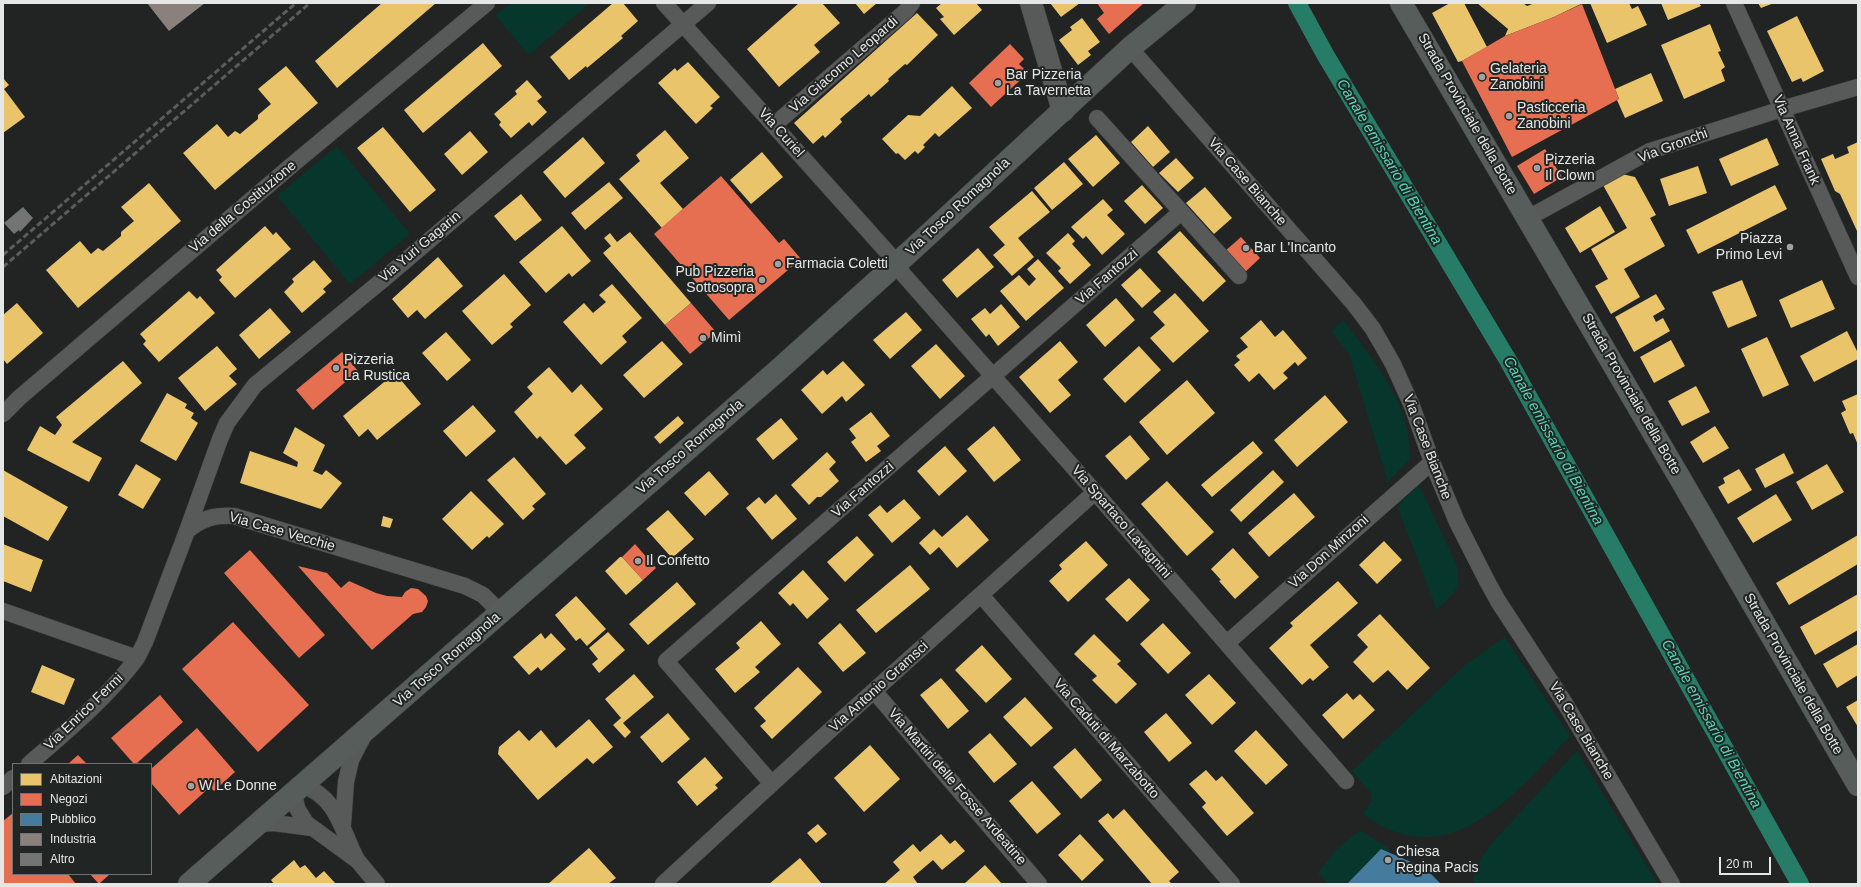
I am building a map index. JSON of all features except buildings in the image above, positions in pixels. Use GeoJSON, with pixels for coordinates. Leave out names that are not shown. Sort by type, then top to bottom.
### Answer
{"type":"FeatureCollection","features":[{"type":"Feature","properties":{"kind":"main road"},"geometry":{"type":"LineString","coordinates":[[1031,3],[1063,111]]}},
{"type":"Feature","properties":{"kind":"main road","name":"Via Tosco Romagnola"},"geometry":{"type":"LineString","coordinates":[[189,884],[502,613],[897,264],[1130,48],[1185,3]]}},
{"type":"Feature","properties":{"kind":"main road","name":"Strada Provinciale della Botte"},"geometry":{"type":"LineString","coordinates":[[1401,3],[1858,785]]}},
{"type":"Feature","properties":{"kind":"street","name":"Via della Costituzione"},"geometry":{"type":"LineString","coordinates":[[3,414],[25,392],[292,165],[487,3]]}},
{"type":"Feature","properties":{"kind":"street","name":"Via Curiel"},"geometry":{"type":"LineString","coordinates":[[664,3],[897,264]]}},
{"type":"Feature","properties":{"kind":"street","name":"Via Yuri Gagarin"},"geometry":{"type":"LineString","coordinates":[[187,531],[227,423],[255,385],[385,278],[708,3]]}},
{"type":"Feature","properties":{"kind":"street","name":"Via Giacomo Leopardi"},"geometry":{"type":"LineString","coordinates":[[774,125],[906,11],[912,3]]}},
{"type":"Feature","properties":{"kind":"street","name":"Via Anna Frank"},"geometry":{"type":"LineString","coordinates":[[1734,3],[1858,277]]}},
{"type":"Feature","properties":{"kind":"street","name":"Via Case Bianche"},"geometry":{"type":"LineString","coordinates":[[1130,48],[1364,317],[1393,364],[1412,406],[1432,462],[1457,522],[1494,595],[1566,705],[1672,884]]}},
{"type":"Feature","properties":{"kind":"street","name":"Via Gronchi"},"geometry":{"type":"LineString","coordinates":[[1528,218],[1650,151],[1782,109],[1858,87]]}},
{"type":"Feature","properties":{"kind":"street"},"geometry":{"type":"LineString","coordinates":[[1097,118],[1239,276]]}},
{"type":"Feature","properties":{"kind":"street","name":"Via Fantozzi"},"geometry":{"type":"LineString","coordinates":[[772,784],[666,661],[1181,212]]}},
{"type":"Feature","properties":{"kind":"street","name":"Via Spartaco Lavagnini"},"geometry":{"type":"LineString","coordinates":[[897,264],[903,274],[1096,492],[1346,781]]}},
{"type":"Feature","properties":{"kind":"street","name":"Via Don Minzoni"},"geometry":{"type":"LineString","coordinates":[[1227,643],[1432,462]]}},
{"type":"Feature","properties":{"kind":"street","name":"Via Antonio Gramsci"},"geometry":{"type":"LineString","coordinates":[[663,884],[874,691],[1096,492]]}},
{"type":"Feature","properties":{"kind":"street","name":"Via Case Vecchie"},"geometry":{"type":"LineString","coordinates":[[187,531],[206,518],[234,516],[465,586],[486,598],[502,613]]}},
{"type":"Feature","properties":{"kind":"street"},"geometry":{"type":"LineString","coordinates":[[3,611],[137,658],[145,642],[187,531]]}},
{"type":"Feature","properties":{"kind":"street","name":"Via Caduti di Marzabotto"},"geometry":{"type":"LineString","coordinates":[[981,595],[1232,883]]}},
{"type":"Feature","properties":{"kind":"street","name":"Via Enrico Fermi"},"geometry":{"type":"LineString","coordinates":[[30,763],[103,698],[122,678],[137,658]]}},
{"type":"Feature","properties":{"kind":"street","name":"Via Martiri delle Fosse Ardeatine"},"geometry":{"type":"LineString","coordinates":[[874,691],[1040,884]]}},
{"type":"Feature","properties":{"kind":"street"},"geometry":{"type":"LineString","coordinates":[[342,824],[346,782],[352,760],[367,729]]}},
{"type":"Feature","properties":{"kind":"street"},"geometry":{"type":"LineString","coordinates":[[3,787],[12,779]]}},
{"type":"Feature","properties":{"kind":"street"},"geometry":{"type":"LineString","coordinates":[[358,861],[312,828],[301,816],[298,789],[316,791],[325,798],[342,824],[350,846],[358,861],[377,884]]}},
{"type":"Feature","properties":{"kind":"street"},"geometry":{"type":"LineString","coordinates":[[259,824],[274,823],[312,828]]}},
{"type":"Feature","properties":{"kind":"green space"},"geometry":{"type":"Polygon","coordinates":[[[511,3],[590,3],[529,55],[495,15],[511,3]]]}},
{"type":"Feature","properties":{"kind":"green space"},"geometry":{"type":"Polygon","coordinates":[[[337,146],[410,234],[350,284],[277,196],[337,146]]]}},
{"type":"Feature","properties":{"kind":"green space"},"geometry":{"type":"Polygon","coordinates":[[[1343,320],[1367,351],[1389,385],[1405,421],[1409,440],[1409,460],[1388,482],[1349,354],[1331,331],[1343,320]]]}},
{"type":"Feature","properties":{"kind":"green space"},"geometry":{"type":"Polygon","coordinates":[[[1419,485],[1457,566],[1458,581],[1455,591],[1437,610],[1397,506],[1419,485]]]}},
{"type":"Feature","properties":{"kind":"green space"},"geometry":{"type":"Polygon","coordinates":[[[1505,637],[1570,736],[1526,782],[1502,803],[1477,821],[1451,833],[1423,837],[1394,831],[1363,814],[1372,801],[1371,793],[1352,771],[1465,665],[1505,637]]]}},
{"type":"Feature","properties":{"kind":"green space"},"geometry":{"type":"Polygon","coordinates":[[[1577,751],[1658,884],[1473,884],[1473,878],[1477,867],[1493,842],[1577,751]]]}},
{"type":"Feature","properties":{"kind":"green space"},"geometry":{"type":"Polygon","coordinates":[[[1360,830],[1390,849],[1388,852],[1381,849],[1347,884],[1328,884],[1318,873],[1336,850],[1360,830]]]}},
{"type":"Feature","properties":{"kind":"waterway","name":"Canale emissario di Bientina"},"geometry":{"type":"LineString","coordinates":[[1297,3],[1326,56],[1509,362],[1800,884]]}},
{"type":"Feature","properties":{"kind":"railway"},"geometry":{"type":"LineString","coordinates":[[3,255],[296,3]]}},
{"type":"Feature","properties":{"kind":"railway"},"geometry":{"type":"LineString","coordinates":[[3,267],[310,3]]}},
{"type":"Feature","properties":{"kind":"place","name":"Gelateria Zanobini"},"geometry":{"type":"Point","coordinates":[1482,77]}},
{"type":"Feature","properties":{"kind":"place","name":"Bar Pizzeria La Tavernetta"},"geometry":{"type":"Point","coordinates":[998,83]}},
{"type":"Feature","properties":{"kind":"place","name":"Pasticceria Zanobini"},"geometry":{"type":"Point","coordinates":[1509,116]}},
{"type":"Feature","properties":{"kind":"place","name":"Pizzeria Il Clown"},"geometry":{"type":"Point","coordinates":[1537,168]}},
{"type":"Feature","properties":{"kind":"place","name":"Piazza Primo Levi"},"geometry":{"type":"Point","coordinates":[1790,247]}},
{"type":"Feature","properties":{"kind":"place","name":"Bar L'Incanto"},"geometry":{"type":"Point","coordinates":[1246,248]}},
{"type":"Feature","properties":{"kind":"place","name":"Farmacia Coletti"},"geometry":{"type":"Point","coordinates":[778,264]}},
{"type":"Feature","properties":{"kind":"place","name":"Pub Pizzeria Sottosopra"},"geometry":{"type":"Point","coordinates":[762,280]}},
{"type":"Feature","properties":{"kind":"place","name":"Mimì"},"geometry":{"type":"Point","coordinates":[703,338]}},
{"type":"Feature","properties":{"kind":"place","name":"Pizzeria La Rustica"},"geometry":{"type":"Point","coordinates":[336,368]}},
{"type":"Feature","properties":{"kind":"place","name":"Il Confetto"},"geometry":{"type":"Point","coordinates":[638,561]}},
{"type":"Feature","properties":{"kind":"place","name":"W Le Donne"},"geometry":{"type":"Point","coordinates":[191,786]}},
{"type":"Feature","properties":{"kind":"place","name":"Chiesa Regina Pacis"},"geometry":{"type":"Point","coordinates":[1388,860]}}]}
